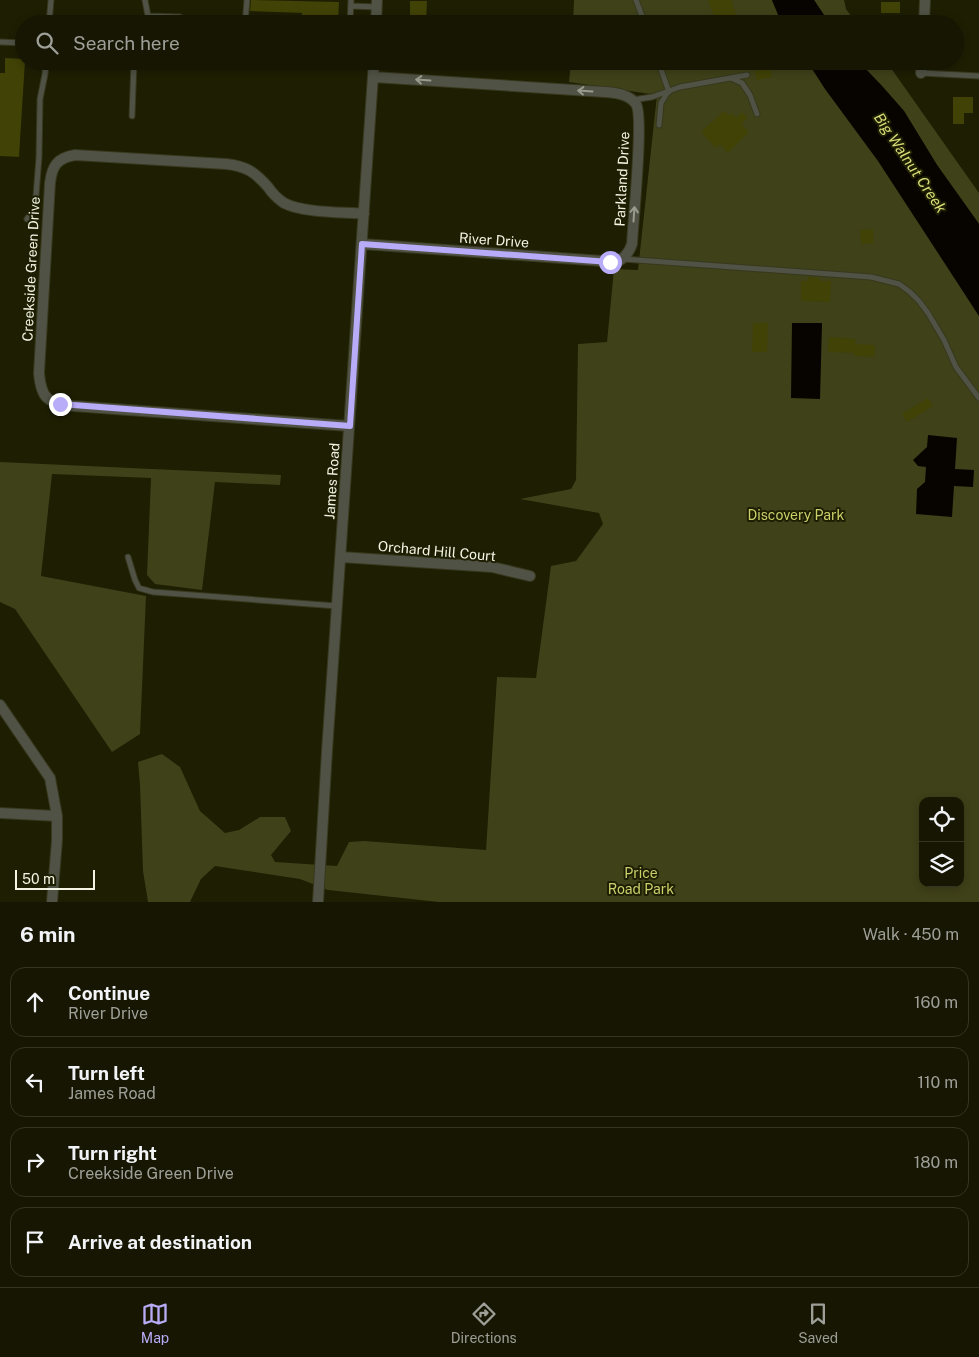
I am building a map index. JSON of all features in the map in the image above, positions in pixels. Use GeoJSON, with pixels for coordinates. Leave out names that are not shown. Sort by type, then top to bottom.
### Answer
{"type":"FeatureCollection","features":[{"type":"Feature","properties":{"kind":"street"},"geometry":{"type":"LineString","coordinates":[[924,15],[925,0]]}},
{"type":"Feature","properties":{"kind":"street","name":"James Road"},"geometry":{"type":"LineString","coordinates":[[318,902],[373,70]]}},
{"type":"Feature","properties":{"kind":"street"},"geometry":{"type":"LineString","coordinates":[[373,77],[605,92],[623,94],[632,100]]}},
{"type":"Feature","properties":{"kind":"street","name":"Parkland Drive"},"geometry":{"type":"LineString","coordinates":[[622,259],[629,253],[632,244],[638,154],[639,118],[637,106],[632,100]]}},
{"type":"Feature","properties":{"kind":"street","name":"Creekside Green Drive"},"geometry":{"type":"LineString","coordinates":[[350,426],[73,406],[50,400],[43,394],[40,386],[50,183],[53,166],[67,156],[75,154],[226,164],[241,166],[254,172],[284,203],[294,207],[364,214]]}},
{"type":"Feature","properties":{"kind":"street","name":"River Drive"},"geometry":{"type":"LineString","coordinates":[[362,244],[610,262],[617,262],[622,259]]}},
{"type":"Feature","properties":{"kind":"street","name":"Orchard Hill Court"},"geometry":{"type":"LineString","coordinates":[[341,557],[492,568],[530,576]]}},
{"type":"Feature","properties":{"kind":"street"},"geometry":{"type":"LineString","coordinates":[[0,705],[50,778],[56,816],[57,840],[52,902]]}},
{"type":"Feature","properties":{"kind":"street"},"geometry":{"type":"LineString","coordinates":[[0,813],[56,816]]}},
{"type":"Feature","properties":{"kind":"lane"},"geometry":{"type":"LineString","coordinates":[[49,15],[50,0]]}},
{"type":"Feature","properties":{"kind":"lane"},"geometry":{"type":"LineString","coordinates":[[145,0],[148,15]]}},
{"type":"Feature","properties":{"kind":"lane"},"geometry":{"type":"LineString","coordinates":[[246,15],[247,0]]}},
{"type":"Feature","properties":{"kind":"lane"},"geometry":{"type":"LineString","coordinates":[[636,0],[642,15]]}},
{"type":"Feature","properties":{"kind":"lane"},"geometry":{"type":"LineString","coordinates":[[351,3],[377,3]]}},
{"type":"Feature","properties":{"kind":"lane"},"geometry":{"type":"LineString","coordinates":[[0,42],[15,43]]}},
{"type":"Feature","properties":{"kind":"lane"},"geometry":{"type":"LineString","coordinates":[[27,219],[35,210],[39,157],[40,99],[45,70]]}},
{"type":"Feature","properties":{"kind":"lane"},"geometry":{"type":"LineString","coordinates":[[132,116],[134,70]]}},
{"type":"Feature","properties":{"kind":"lane"},"geometry":{"type":"LineString","coordinates":[[661,70],[669,92]]}},
{"type":"Feature","properties":{"kind":"lane"},"geometry":{"type":"LineString","coordinates":[[921,73],[979,76]]}},
{"type":"Feature","properties":{"kind":"lane"},"geometry":{"type":"LineString","coordinates":[[632,100],[652,97],[680,87],[748,75]]}},
{"type":"Feature","properties":{"kind":"lane"},"geometry":{"type":"LineString","coordinates":[[730,78],[742,82],[750,95],[757,114]]}},
{"type":"Feature","properties":{"kind":"lane"},"geometry":{"type":"LineString","coordinates":[[659,125],[661,103],[669,92]]}},
{"type":"Feature","properties":{"kind":"lane"},"geometry":{"type":"LineString","coordinates":[[622,259],[870,277],[899,284],[910,292],[928,313],[944,340],[956,368],[979,398]]}},
{"type":"Feature","properties":{"kind":"lane"},"geometry":{"type":"LineString","coordinates":[[128,556],[139,588],[153,592],[338,606]]}},
{"type":"Feature","properties":{"kind":"green space"},"geometry":{"type":"Polygon","coordinates":[[[574,0],[772,0],[778,15],[573,15],[574,0]]]}},
{"type":"Feature","properties":{"kind":"green space"},"geometry":{"type":"Polygon","coordinates":[[[814,0],[844,0],[846,9],[850,15],[824,15],[814,0]]]}},
{"type":"Feature","properties":{"kind":"green space","name":"Discovery Park"},"geometry":{"type":"Polygon","coordinates":[[[570,70],[824,70],[979,316],[979,902],[439,902],[328,890],[300,879],[215,866],[201,879],[190,902],[148,902],[143,871],[138,762],[162,754],[180,767],[200,811],[225,833],[239,830],[260,817],[285,817],[291,831],[271,855],[275,862],[337,866],[349,842],[364,841],[486,850],[497,677],[536,678],[551,566],[576,561],[603,524],[599,513],[520,499],[571,489],[576,480],[578,344],[607,342],[614,269],[638,270],[657,95],[569,82],[570,70]]]}},
{"type":"Feature","properties":{"kind":"green space"},"geometry":{"type":"Polygon","coordinates":[[[867,70],[892,70],[979,193],[979,224],[937,165],[904,111],[867,70]]]}},
{"type":"Feature","properties":{"kind":"green space"},"geometry":{"type":"Polygon","coordinates":[[[0,462],[281,475],[280,485],[215,482],[202,590],[155,584],[147,575],[151,478],[52,474],[41,576],[146,596],[140,734],[112,752],[15,609],[0,602],[0,462]]]}},
{"type":"Feature","properties":{"kind":"water"},"geometry":{"type":"Polygon","coordinates":[[[772,0],[814,0],[824,15],[778,15],[772,0]]]}},
{"type":"Feature","properties":{"kind":"water","name":"Big Walnut Creek"},"geometry":{"type":"Polygon","coordinates":[[[813,70],[867,70],[904,111],[937,165],[979,224],[979,316],[878,161],[813,70]]]}},
{"type":"Feature","properties":{"kind":"water"},"geometry":{"type":"Polygon","coordinates":[[[792,323],[822,323],[820,399],[791,398],[792,323]]]}},
{"type":"Feature","properties":{"kind":"water"},"geometry":{"type":"Polygon","coordinates":[[[928,435],[957,438],[955,469],[974,470],[973,487],[954,486],[952,517],[916,514],[917,489],[925,482],[926,467],[918,466],[913,460],[927,447],[928,435]]]}},
{"type":"Feature","properties":{"kind":"building"},"geometry":{"type":"Polygon","coordinates":[[[251,0],[339,2],[338,15],[302,15],[302,13],[250,11],[251,0]]]}},
{"type":"Feature","properties":{"kind":"building"},"geometry":{"type":"Polygon","coordinates":[[[708,0],[731,0],[736,14],[713,15],[708,0]]]}},
{"type":"Feature","properties":{"kind":"building"},"geometry":{"type":"Polygon","coordinates":[[[410,1],[427,1],[426,15],[410,15],[410,1]]]}},
{"type":"Feature","properties":{"kind":"building"},"geometry":{"type":"Polygon","coordinates":[[[881,2],[900,2],[900,13],[881,13],[881,2]]]}},
{"type":"Feature","properties":{"kind":"building"},"geometry":{"type":"Polygon","coordinates":[[[5,58],[15,59],[15,70],[24,70],[19,157],[0,156],[0,73],[5,73],[5,58]]]}},
{"type":"Feature","properties":{"kind":"building"},"geometry":{"type":"Polygon","coordinates":[[[770,70],[772,77],[757,80],[755,71],[770,70]]]}},
{"type":"Feature","properties":{"kind":"building"},"geometry":{"type":"Polygon","coordinates":[[[953,97],[973,97],[973,113],[964,113],[964,124],[953,124],[953,97]]]}},
{"type":"Feature","properties":{"kind":"building"},"geometry":{"type":"Polygon","coordinates":[[[724,111],[729,116],[732,113],[736,118],[742,112],[748,118],[741,124],[749,132],[728,153],[720,144],[716,148],[701,132],[724,111]]]}},
{"type":"Feature","properties":{"kind":"building"},"geometry":{"type":"Polygon","coordinates":[[[873,229],[874,243],[861,244],[860,230],[873,229]]]}},
{"type":"Feature","properties":{"kind":"building"},"geometry":{"type":"Polygon","coordinates":[[[808,277],[819,278],[819,281],[831,281],[830,302],[801,301],[801,281],[808,281],[808,277]]]}},
{"type":"Feature","properties":{"kind":"building"},"geometry":{"type":"Polygon","coordinates":[[[753,323],[768,323],[767,352],[752,352],[753,323]]]}},
{"type":"Feature","properties":{"kind":"building"},"geometry":{"type":"Polygon","coordinates":[[[829,337],[856,339],[855,344],[875,345],[874,357],[854,356],[854,353],[828,352],[829,337]]]}},
{"type":"Feature","properties":{"kind":"building"},"geometry":{"type":"Polygon","coordinates":[[[928,398],[933,406],[907,422],[902,414],[928,398]]]}},
{"type":"Feature","properties":{"kind":"route"},"geometry":{"type":"LineString","coordinates":[[60,404],[350,426],[362,244],[610,262]]}},
{"type":"Feature","properties":{"kind":"park label","name":"Price Road Park"},"geometry":{"type":"Point","coordinates":[641,882]}}]}
